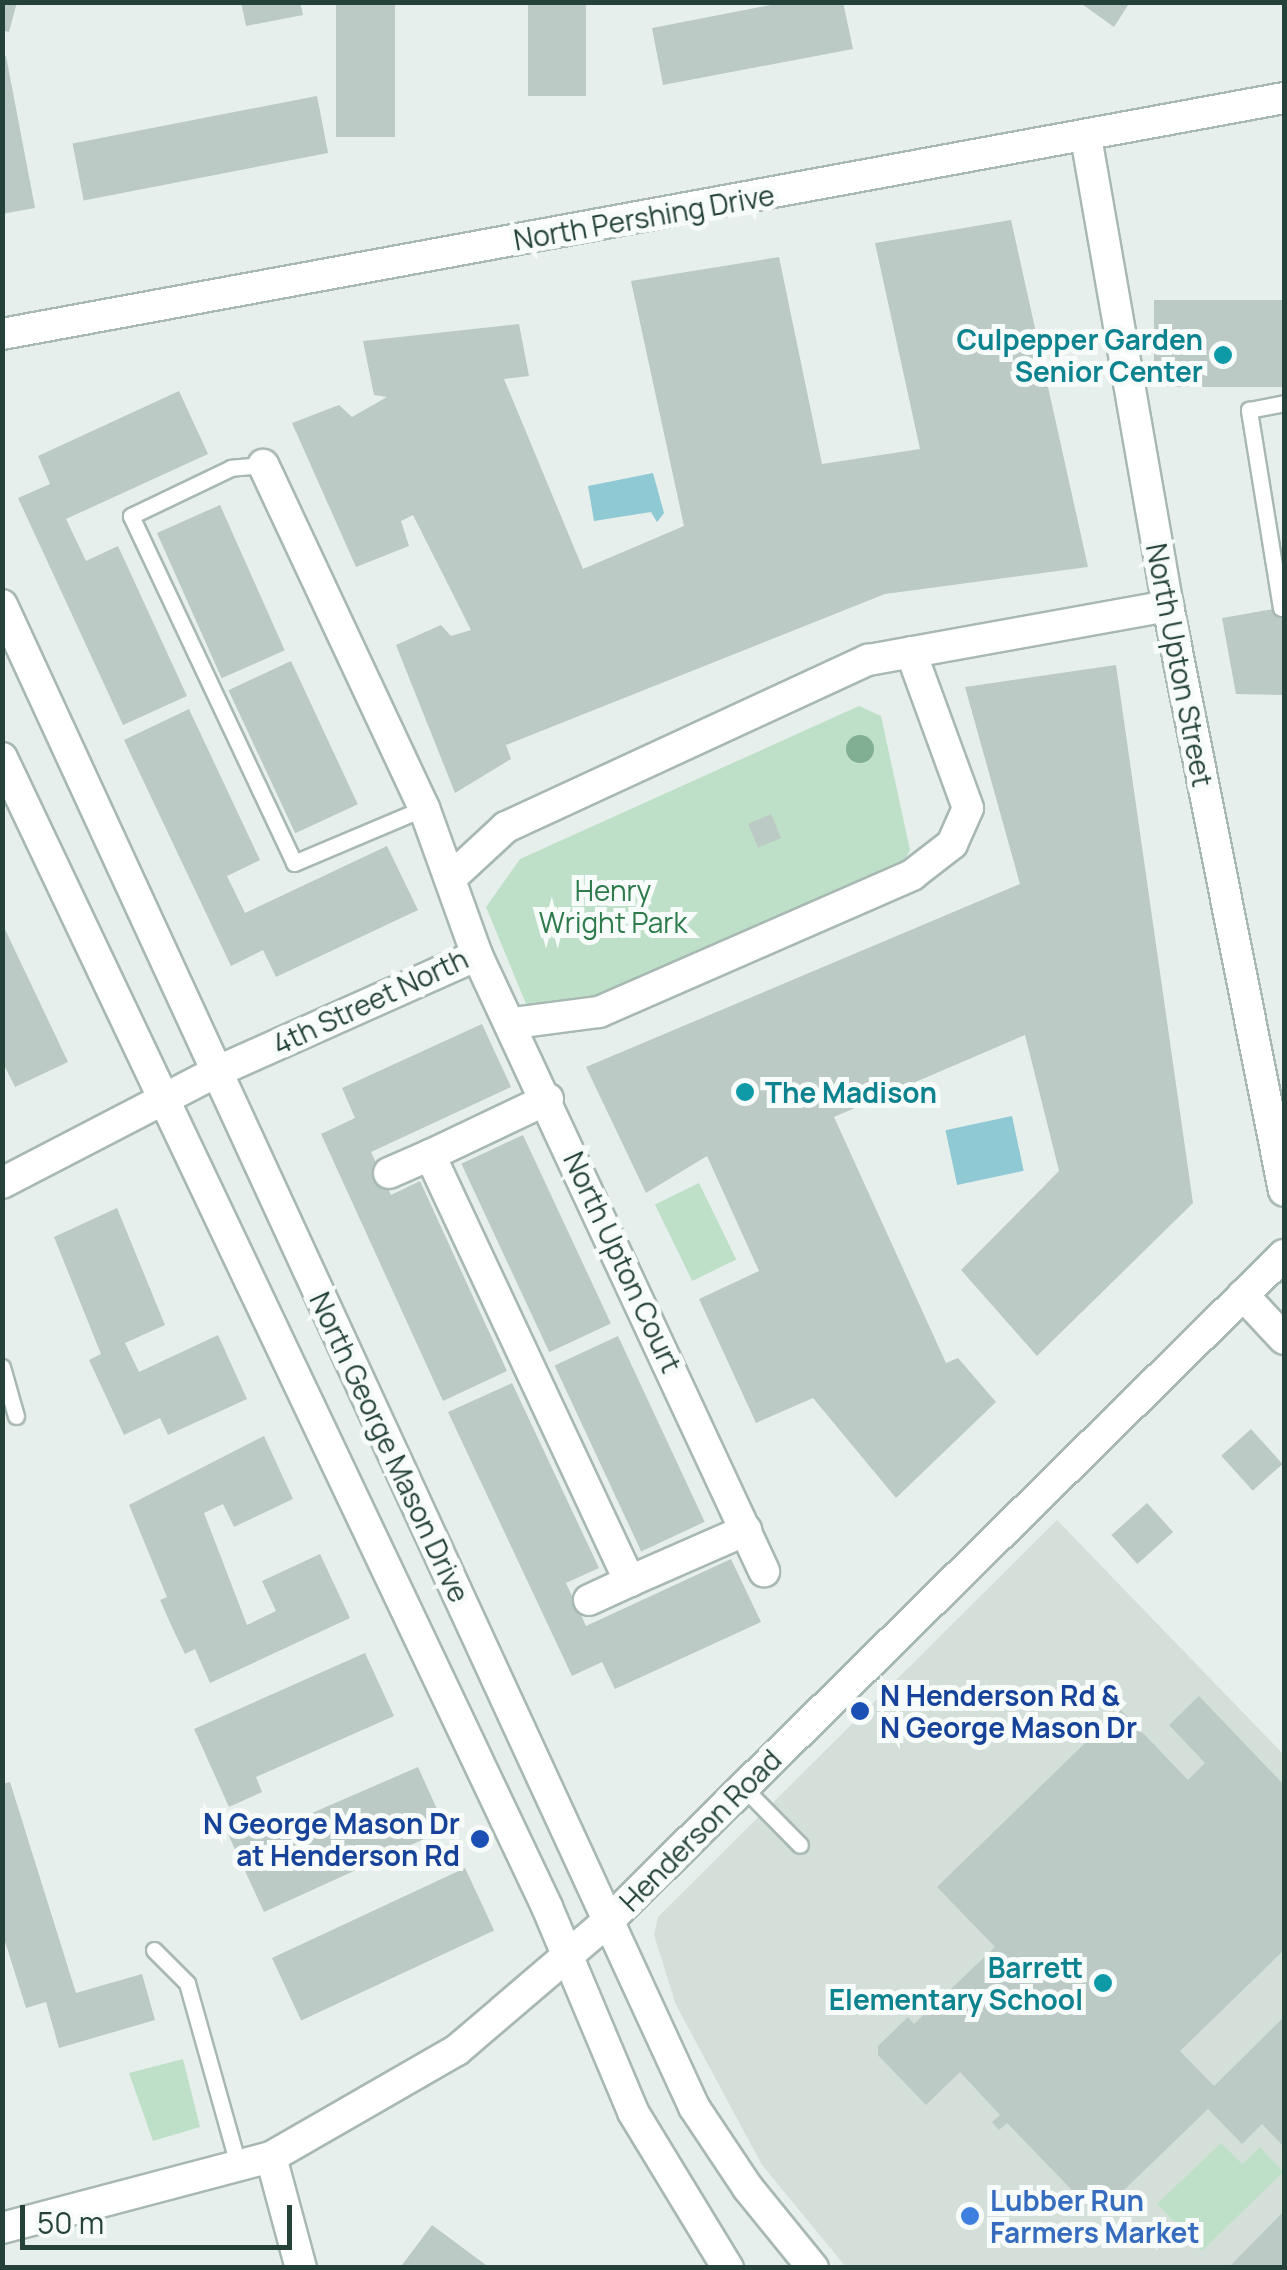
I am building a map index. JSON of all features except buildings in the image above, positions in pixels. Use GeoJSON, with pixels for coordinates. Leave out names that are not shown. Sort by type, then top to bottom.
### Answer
{"type":"FeatureCollection","features":[{"type":"Feature","properties":{"kind":"street","name":"North Pershing Drive"},"geometry":{"type":"LineString","coordinates":[[2,334],[1284,98]]}},
{"type":"Feature","properties":{"kind":"street","name":"North Upton Street"},"geometry":{"type":"LineString","coordinates":[[1086,137],[1168,606],[1284,1190]]}},
{"type":"Feature","properties":{"kind":"street"},"geometry":{"type":"LineString","coordinates":[[263,465],[452,876],[506,826],[868,660],[1168,606]]}},
{"type":"Feature","properties":{"kind":"street","name":"North George Mason Drive"},"geometry":{"type":"LineString","coordinates":[[2,605],[694,2108],[813,2268]]}},
{"type":"Feature","properties":{"kind":"street"},"geometry":{"type":"LineString","coordinates":[[514,1022],[598,1012],[912,874],[952,844],[968,808],[910,652]]}},
{"type":"Feature","properties":{"kind":"street","name":"North George Mason Drive"},"geometry":{"type":"LineString","coordinates":[[2,758],[567,1959],[633,2112],[728,2268]]}},
{"type":"Feature","properties":{"kind":"street","name":"4th Street North"},"geometry":{"type":"LineString","coordinates":[[2,1183],[216,1072],[478,956],[452,876]]}},
{"type":"Feature","properties":{"kind":"street","name":"North Upton Court"},"geometry":{"type":"LineString","coordinates":[[478,956],[514,1022],[764,1571]]}},
{"type":"Feature","properties":{"kind":"street"},"geometry":{"type":"LineString","coordinates":[[389,1172],[548,1099]]}},
{"type":"Feature","properties":{"kind":"street"},"geometry":{"type":"LineString","coordinates":[[430,1155],[630,1581]]}},
{"type":"Feature","properties":{"kind":"street","name":"Henderson Road"},"geometry":{"type":"LineString","coordinates":[[2,2228],[271,2157],[456,2050],[608,1921],[1284,1255]]}},
{"type":"Feature","properties":{"kind":"street"},"geometry":{"type":"LineString","coordinates":[[1243,1295],[1284,1339]]}},
{"type":"Feature","properties":{"kind":"street"},"geometry":{"type":"LineString","coordinates":[[590,1600],[746,1530]]}},
{"type":"Feature","properties":{"kind":"street"},"geometry":{"type":"LineString","coordinates":[[271,2157],[301,2268]]}},
{"type":"Feature","properties":{"kind":"lane"},"geometry":{"type":"LineString","coordinates":[[1253,392],[1249,410],[1280,608]]}},
{"type":"Feature","properties":{"kind":"lane"},"geometry":{"type":"LineString","coordinates":[[1249,410],[1284,403]]}},
{"type":"Feature","properties":{"kind":"lane"},"geometry":{"type":"LineString","coordinates":[[263,465],[231,468],[131,516],[294,863],[424,808]]}},
{"type":"Feature","properties":{"kind":"lane"},"geometry":{"type":"LineString","coordinates":[[2,1367],[16,1416]]}},
{"type":"Feature","properties":{"kind":"lane"},"geometry":{"type":"LineString","coordinates":[[743,1787],[800,1845]]}},
{"type":"Feature","properties":{"kind":"lane"},"geometry":{"type":"LineString","coordinates":[[154,1950],[187,1983],[238,2165]]}},
{"type":"Feature","properties":{"kind":"shaded area"},"geometry":{"type":"Polygon","coordinates":[[[1057,1520],[1284,1755],[1284,2267],[846,2267],[762,2165],[676,2005],[654,1935],[658,1917],[1057,1520]]]}},
{"type":"Feature","properties":{"kind":"green space","name":"Henry Wright Park"},"geometry":{"type":"Polygon","coordinates":[[[859,706],[881,716],[910,850],[899,871],[569,1021],[529,1011],[486,907],[520,859],[859,706]]]}},
{"type":"Feature","properties":{"kind":"green space"},"geometry":{"type":"Polygon","coordinates":[[[699,1183],[736,1259],[692,1281],[655,1204],[699,1183]]]}},
{"type":"Feature","properties":{"kind":"green space"},"geometry":{"type":"Polygon","coordinates":[[[183,2059],[200,2127],[153,2141],[129,2073],[183,2059]]]}},
{"type":"Feature","properties":{"kind":"green space"},"geometry":{"type":"Polygon","coordinates":[[[1221,2143],[1242,2164],[1260,2147],[1283,2172],[1202,2251],[1157,2204],[1221,2143]]]}},
{"type":"Feature","properties":{"kind":"water"},"geometry":{"type":"Polygon","coordinates":[[[653,473],[664,513],[657,522],[651,512],[594,521],[588,486],[653,473]]]}},
{"type":"Feature","properties":{"kind":"water"},"geometry":{"type":"Polygon","coordinates":[[[1012,1116],[1024,1171],[957,1185],[945,1130],[1012,1116]]]}},
{"type":"Feature","properties":{"kind":"place","name":"Culpepper Garden Senior Center"},"geometry":{"type":"Point","coordinates":[1223,355]}},
{"type":"Feature","properties":{"kind":"place","name":"The Madison"},"geometry":{"type":"Point","coordinates":[745,1092]}},
{"type":"Feature","properties":{"kind":"place","name":"N Henderson Rd & N George Mason Dr"},"geometry":{"type":"Point","coordinates":[860,1711]}},
{"type":"Feature","properties":{"kind":"place","name":"N George Mason Dr at Henderson Rd"},"geometry":{"type":"Point","coordinates":[480,1839]}},
{"type":"Feature","properties":{"kind":"place","name":"Barrett Elementary School"},"geometry":{"type":"Point","coordinates":[1103,1983]}},
{"type":"Feature","properties":{"kind":"place","name":"Lubber Run Farmers Market"},"geometry":{"type":"Point","coordinates":[970,2216]}}]}
